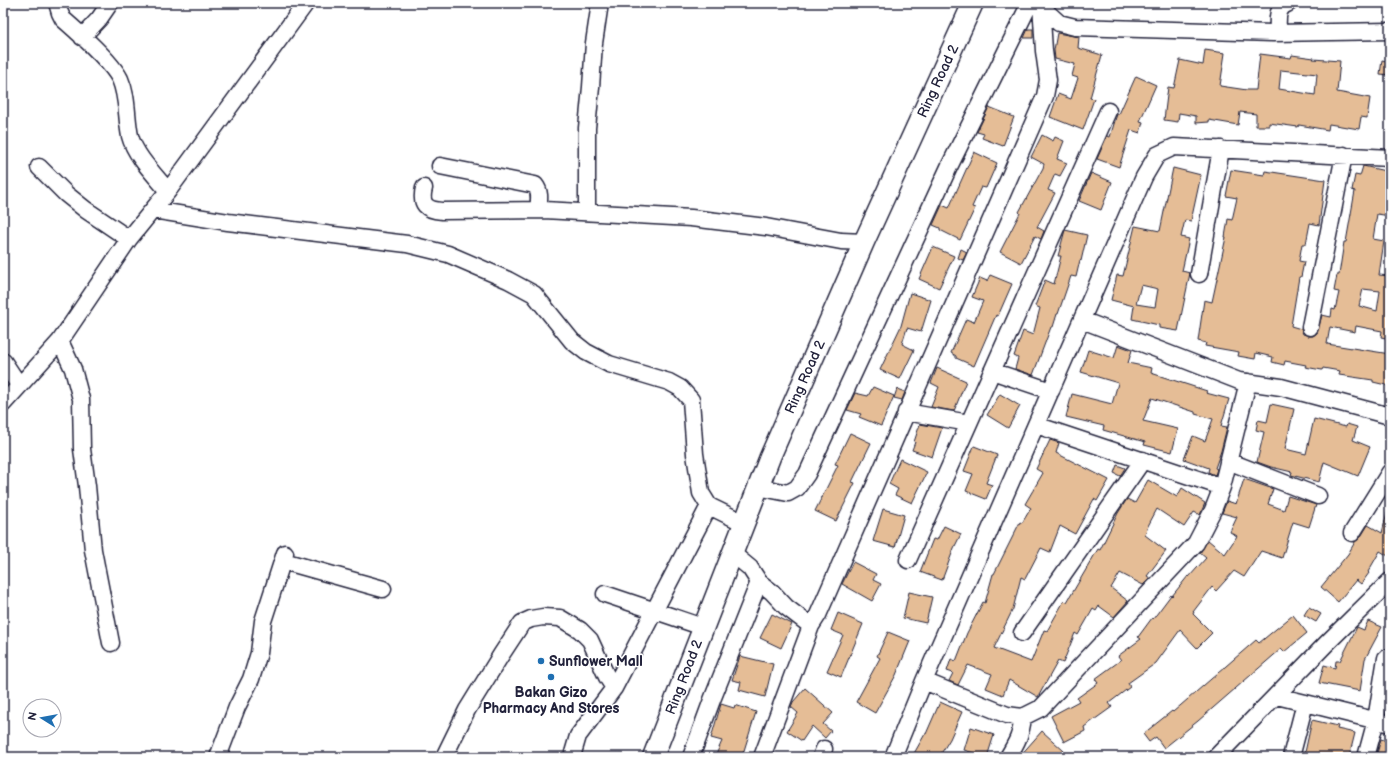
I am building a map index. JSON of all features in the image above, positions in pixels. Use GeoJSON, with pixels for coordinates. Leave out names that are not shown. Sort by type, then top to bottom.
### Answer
{"type":"FeatureCollection","features":[{"type":"Feature","properties":{"kind":"main road","name":"Ring Road 2"},"geometry":{"type":"LineString","coordinates":[[653,757],[733,554],[758,486],[864,242],[973,3]]}},
{"type":"Feature","properties":{"kind":"street"},"geometry":{"type":"LineString","coordinates":[[57,3],[63,19],[110,65],[120,79],[126,98],[130,136],[134,147],[168,191]]}},
{"type":"Feature","properties":{"kind":"street"},"geometry":{"type":"LineString","coordinates":[[82,36],[99,19],[110,3]]}},
{"type":"Feature","properties":{"kind":"street"},"geometry":{"type":"LineString","coordinates":[[3,404],[60,341],[129,239],[168,191],[306,3]]}},
{"type":"Feature","properties":{"kind":"street"},"geometry":{"type":"LineString","coordinates":[[587,212],[587,128],[592,87],[594,43],[600,3]]}},
{"type":"Feature","properties":{"kind":"street"},"geometry":{"type":"LineString","coordinates":[[758,486],[788,493],[797,488],[807,474],[949,167],[1030,3]]}},
{"type":"Feature","properties":{"kind":"street"},"geometry":{"type":"LineString","coordinates":[[1041,3],[1048,13],[1059,23],[1075,27],[1278,33],[1390,31]]}},
{"type":"Feature","properties":{"kind":"street"},"geometry":{"type":"LineString","coordinates":[[762,757],[811,626],[818,615],[1045,96],[1048,80],[1044,51],[1041,3]]}},
{"type":"Feature","properties":{"kind":"street"},"geometry":{"type":"LineString","coordinates":[[1278,33],[1278,14],[1280,8],[1284,4],[1289,3]]}},
{"type":"Feature","properties":{"kind":"street"},"geometry":{"type":"LineString","coordinates":[[908,560],[1108,111]]}},
{"type":"Feature","properties":{"kind":"street"},"geometry":{"type":"LineString","coordinates":[[893,757],[924,681],[1144,177],[1157,155],[1174,147],[1390,158]]}},
{"type":"Feature","properties":{"kind":"street"},"geometry":{"type":"LineString","coordinates":[[1199,274],[1221,149]]}},
{"type":"Feature","properties":{"kind":"street"},"geometry":{"type":"LineString","coordinates":[[1310,327],[1344,155]]}},
{"type":"Feature","properties":{"kind":"street"},"geometry":{"type":"LineString","coordinates":[[440,166],[535,185],[538,188],[539,193],[538,210]]}},
{"type":"Feature","properties":{"kind":"street"},"geometry":{"type":"LineString","coordinates":[[39,167],[66,194],[86,210],[129,239]]}},
{"type":"Feature","properties":{"kind":"street"},"geometry":{"type":"LineString","coordinates":[[424,188],[423,195],[425,205],[431,210],[538,210],[691,218],[766,227],[842,241],[864,242]]}},
{"type":"Feature","properties":{"kind":"street"},"geometry":{"type":"LineString","coordinates":[[153,210],[228,222],[407,244],[448,254],[508,280],[534,294],[572,341],[586,352],[609,364],[669,382],[680,388],[691,400],[695,454],[701,493],[709,506],[744,524]]}},
{"type":"Feature","properties":{"kind":"street"},"geometry":{"type":"LineString","coordinates":[[1082,320],[1239,380],[1281,387],[1390,416]]}},
{"type":"Feature","properties":{"kind":"street"},"geometry":{"type":"LineString","coordinates":[[60,341],[73,369],[81,399],[82,449],[93,550],[111,643]]}},
{"type":"Feature","properties":{"kind":"street"},"geometry":{"type":"LineString","coordinates":[[3,361],[19,385]]}},
{"type":"Feature","properties":{"kind":"street"},"geometry":{"type":"LineString","coordinates":[[992,371],[1051,391]]}},
{"type":"Feature","properties":{"kind":"street"},"geometry":{"type":"LineString","coordinates":[[924,681],[1007,715],[1023,717],[1041,708],[1196,543],[1213,510],[1222,487],[1248,382]]}},
{"type":"Feature","properties":{"kind":"street"},"geometry":{"type":"LineString","coordinates":[[906,412],[969,423]]}},
{"type":"Feature","properties":{"kind":"street"},"geometry":{"type":"LineString","coordinates":[[1036,425],[1222,487]]}},
{"type":"Feature","properties":{"kind":"street"},"geometry":{"type":"LineString","coordinates":[[1022,633],[1143,460]]}},
{"type":"Feature","properties":{"kind":"street"},"geometry":{"type":"LineString","coordinates":[[1228,461],[1318,496]]}},
{"type":"Feature","properties":{"kind":"street"},"geometry":{"type":"LineString","coordinates":[[1352,533],[1390,472]]}},
{"type":"Feature","properties":{"kind":"street"},"geometry":{"type":"LineString","coordinates":[[574,757],[573,753],[578,736],[614,688],[709,506]]}},
{"type":"Feature","properties":{"kind":"street"},"geometry":{"type":"LineString","coordinates":[[733,554],[750,568],[759,582],[772,592],[786,607],[811,626]]}},
{"type":"Feature","properties":{"kind":"street"},"geometry":{"type":"LineString","coordinates":[[218,757],[237,707],[253,673],[259,653],[263,621],[284,557],[383,589]]}},
{"type":"Feature","properties":{"kind":"street"},"geometry":{"type":"LineString","coordinates":[[1216,757],[1327,643],[1390,581]]}},
{"type":"Feature","properties":{"kind":"street"},"geometry":{"type":"LineString","coordinates":[[691,757],[759,582]]}},
{"type":"Feature","properties":{"kind":"street"},"geometry":{"type":"LineString","coordinates":[[605,594],[704,628]]}},
{"type":"Feature","properties":{"kind":"street"},"geometry":{"type":"LineString","coordinates":[[444,757],[467,710],[501,655],[522,623],[531,619],[543,617],[560,618],[580,630],[590,640],[607,677],[614,688]]}},
{"type":"Feature","properties":{"kind":"street"},"geometry":{"type":"LineString","coordinates":[[1366,757],[1383,722],[1386,658]]}},
{"type":"Feature","properties":{"kind":"street"},"geometry":{"type":"LineString","coordinates":[[1277,696],[1383,722]]}},
{"type":"Feature","properties":{"kind":"street"},"geometry":{"type":"LineString","coordinates":[[1291,757],[1305,703]]}},
{"type":"Feature","properties":{"kind":"street"},"geometry":{"type":"LineString","coordinates":[[1008,757],[1017,743],[1022,731],[1023,717]]}},
{"type":"Feature","properties":{"kind":"building"},"geometry":{"type":"Polygon","coordinates":[[[1028,29],[1033,29],[1033,38],[1024,38],[1028,29]]]}},
{"type":"Feature","properties":{"kind":"building"},"geometry":{"type":"Polygon","coordinates":[[[1057,33],[1079,37],[1078,48],[1102,55],[1090,98],[1094,99],[1083,130],[1050,117],[1058,94],[1071,99],[1078,78],[1072,76],[1075,64],[1055,59],[1054,50],[1057,33]]]}},
{"type":"Feature","properties":{"kind":"building"},"geometry":{"type":"Polygon","coordinates":[[[1205,50],[1225,53],[1220,86],[1256,90],[1260,54],[1291,58],[1292,55],[1314,58],[1313,59],[1340,61],[1337,92],[1370,98],[1367,118],[1361,117],[1359,129],[1329,124],[1328,130],[1299,125],[1298,127],[1269,123],[1269,126],[1256,126],[1256,114],[1240,112],[1238,125],[1209,120],[1209,122],[1196,123],[1196,116],[1179,113],[1178,122],[1164,120],[1168,87],[1174,88],[1180,60],[1203,65],[1205,50]],[[1281,70],[1279,89],[1315,95],[1317,74],[1281,70]]]}},
{"type":"Feature","properties":{"kind":"building"},"geometry":{"type":"Polygon","coordinates":[[[1382,60],[1390,62],[1390,75],[1380,74],[1382,60]]]}},
{"type":"Feature","properties":{"kind":"building"},"geometry":{"type":"Polygon","coordinates":[[[1136,76],[1156,85],[1140,121],[1143,122],[1140,133],[1131,130],[1119,167],[1097,159],[1107,136],[1110,137],[1117,114],[1119,114],[1136,76]]]}},
{"type":"Feature","properties":{"kind":"building"},"geometry":{"type":"Polygon","coordinates":[[[989,107],[1014,117],[1003,146],[982,138],[984,134],[977,132],[989,107]]]}},
{"type":"Feature","properties":{"kind":"building"},"geometry":{"type":"Polygon","coordinates":[[[1042,135],[1053,141],[1055,137],[1064,141],[1057,159],[1067,163],[1060,176],[1055,174],[1048,190],[1055,193],[1037,227],[1044,231],[1041,239],[1035,236],[1021,263],[1000,252],[1020,213],[1019,212],[1043,168],[1044,164],[1031,157],[1042,135]]]}},
{"type":"Feature","properties":{"kind":"building"},"geometry":{"type":"Polygon","coordinates":[[[974,152],[997,163],[986,188],[981,187],[972,207],[975,208],[960,240],[933,225],[942,205],[949,208],[974,152]]]}},
{"type":"Feature","properties":{"kind":"building"},"geometry":{"type":"Polygon","coordinates":[[[1363,166],[1390,172],[1390,216],[1377,214],[1373,239],[1384,241],[1379,275],[1390,276],[1390,339],[1381,337],[1382,331],[1356,326],[1355,332],[1330,327],[1327,344],[1390,354],[1390,386],[1373,382],[1373,380],[1339,375],[1340,371],[1305,367],[1306,365],[1285,361],[1284,365],[1272,362],[1273,357],[1256,353],[1255,359],[1238,356],[1239,352],[1205,346],[1206,343],[1198,341],[1204,300],[1212,302],[1226,237],[1228,219],[1232,220],[1237,198],[1226,196],[1231,170],[1264,175],[1265,171],[1325,180],[1319,225],[1310,223],[1306,244],[1302,244],[1299,261],[1304,262],[1301,277],[1299,277],[1291,326],[1301,329],[1303,334],[1309,336],[1313,336],[1317,333],[1322,315],[1331,317],[1332,309],[1335,310],[1339,292],[1334,291],[1337,275],[1339,275],[1344,242],[1346,242],[1355,191],[1352,190],[1355,175],[1360,176],[1363,166]],[[1363,289],[1359,306],[1377,311],[1380,291],[1363,289]]]}},
{"type":"Feature","properties":{"kind":"building"},"geometry":{"type":"Polygon","coordinates":[[[1173,168],[1201,175],[1191,221],[1185,220],[1181,237],[1189,239],[1182,271],[1190,273],[1178,331],[1159,328],[1159,325],[1132,319],[1134,306],[1111,300],[1117,275],[1123,276],[1135,226],[1160,231],[1173,168]],[[1141,285],[1136,304],[1155,307],[1158,289],[1141,285]]]}},
{"type":"Feature","properties":{"kind":"building"},"geometry":{"type":"Polygon","coordinates":[[[1091,173],[1112,182],[1101,210],[1079,201],[1091,173]]]}},
{"type":"Feature","properties":{"kind":"building"},"geometry":{"type":"Polygon","coordinates":[[[1065,230],[1087,235],[1076,277],[1071,276],[1058,314],[1053,327],[1051,327],[1033,375],[1015,369],[1018,358],[1014,356],[1023,331],[1033,335],[1040,308],[1035,306],[1045,280],[1054,284],[1061,256],[1058,256],[1065,230]]]}},
{"type":"Feature","properties":{"kind":"building"},"geometry":{"type":"Polygon","coordinates":[[[933,247],[954,256],[939,288],[919,279],[933,247]]]}},
{"type":"Feature","properties":{"kind":"building"},"geometry":{"type":"Polygon","coordinates":[[[961,249],[967,252],[963,260],[958,258],[961,249]]]}},
{"type":"Feature","properties":{"kind":"building"},"geometry":{"type":"Polygon","coordinates":[[[990,275],[1012,284],[998,316],[996,315],[974,366],[956,358],[956,356],[951,353],[966,319],[974,322],[983,301],[972,297],[980,278],[987,281],[990,275]]]}},
{"type":"Feature","properties":{"kind":"building"},"geometry":{"type":"Polygon","coordinates":[[[910,293],[931,300],[921,332],[907,328],[902,344],[914,350],[900,379],[880,370],[901,326],[910,293]]]}},
{"type":"Feature","properties":{"kind":"building"},"geometry":{"type":"Polygon","coordinates":[[[1118,345],[1132,350],[1128,363],[1152,368],[1151,373],[1207,391],[1206,393],[1229,399],[1221,426],[1227,427],[1215,468],[1217,469],[1215,475],[1208,472],[1209,468],[1184,459],[1193,436],[1205,441],[1213,419],[1152,398],[1143,421],[1178,429],[1172,452],[1144,445],[1145,442],[1103,430],[1104,426],[1066,417],[1072,394],[1112,404],[1118,383],[1081,372],[1088,350],[1114,358],[1118,345]]]}},
{"type":"Feature","properties":{"kind":"building"},"geometry":{"type":"Polygon","coordinates":[[[937,368],[966,381],[954,411],[931,407],[939,387],[931,383],[937,368]]]}},
{"type":"Feature","properties":{"kind":"building"},"geometry":{"type":"Polygon","coordinates":[[[873,387],[894,396],[881,426],[859,417],[861,414],[847,410],[855,393],[868,396],[873,387]]]}},
{"type":"Feature","properties":{"kind":"building"},"geometry":{"type":"Polygon","coordinates":[[[897,389],[905,392],[902,400],[894,398],[897,389]]]}},
{"type":"Feature","properties":{"kind":"building"},"geometry":{"type":"Polygon","coordinates":[[[1000,394],[1020,406],[1008,428],[987,415],[1000,394]]]}},
{"type":"Feature","properties":{"kind":"building"},"geometry":{"type":"Polygon","coordinates":[[[1271,404],[1294,409],[1285,449],[1306,454],[1314,419],[1346,427],[1347,424],[1357,427],[1353,440],[1370,447],[1358,476],[1324,462],[1319,482],[1291,475],[1292,472],[1257,462],[1264,432],[1256,430],[1258,420],[1267,422],[1271,404]]]}},
{"type":"Feature","properties":{"kind":"building"},"geometry":{"type":"Polygon","coordinates":[[[920,424],[942,428],[932,457],[912,450],[920,424]]]}},
{"type":"Feature","properties":{"kind":"building"},"geometry":{"type":"Polygon","coordinates":[[[850,433],[871,443],[852,482],[855,483],[836,521],[815,511],[838,465],[835,464],[850,433]]]}},
{"type":"Feature","properties":{"kind":"building"},"geometry":{"type":"Polygon","coordinates":[[[1050,440],[1059,443],[1056,453],[1109,480],[1097,501],[1094,499],[1075,534],[1060,526],[1050,552],[1041,548],[1025,579],[1021,577],[1013,609],[994,648],[1031,662],[1044,630],[1047,631],[1064,601],[1067,602],[1098,549],[1100,550],[1118,513],[1127,499],[1135,503],[1148,480],[1177,497],[1182,488],[1205,503],[1200,515],[1194,512],[1184,527],[1157,509],[1145,535],[1166,551],[1147,576],[1150,578],[1143,585],[1120,573],[1111,588],[1128,601],[1114,617],[1099,606],[1096,611],[1093,609],[1078,635],[1075,633],[1063,663],[1058,661],[1038,697],[1009,680],[1003,695],[986,688],[992,674],[968,665],[958,685],[949,681],[953,673],[947,671],[951,659],[956,661],[967,633],[983,602],[985,603],[993,574],[1020,522],[1022,523],[1031,508],[1025,504],[1043,473],[1036,469],[1050,440]]]}},
{"type":"Feature","properties":{"kind":"building"},"geometry":{"type":"Polygon","coordinates":[[[974,446],[997,455],[986,483],[992,485],[986,499],[966,491],[973,474],[964,471],[974,446]]]}},
{"type":"Feature","properties":{"kind":"building"},"geometry":{"type":"Polygon","coordinates":[[[900,459],[927,472],[912,503],[895,495],[898,489],[889,484],[900,459]]]}},
{"type":"Feature","properties":{"kind":"building"},"geometry":{"type":"Polygon","coordinates":[[[1117,465],[1125,468],[1120,476],[1114,473],[1117,465]]]}},
{"type":"Feature","properties":{"kind":"building"},"geometry":{"type":"Polygon","coordinates":[[[1244,479],[1273,489],[1268,504],[1284,510],[1288,496],[1316,505],[1309,527],[1293,522],[1282,558],[1261,551],[1244,577],[1234,571],[1216,591],[1212,587],[1193,614],[1212,633],[1197,648],[1180,630],[1156,663],[1128,683],[1130,687],[1109,703],[1112,707],[1084,727],[1085,731],[1064,742],[1051,716],[1079,701],[1077,698],[1098,683],[1095,679],[1121,660],[1118,656],[1141,639],[1138,637],[1152,618],[1153,619],[1171,595],[1172,596],[1188,576],[1189,577],[1206,558],[1200,553],[1208,540],[1225,554],[1237,536],[1230,532],[1237,517],[1222,513],[1227,501],[1236,504],[1244,479]]]}},
{"type":"Feature","properties":{"kind":"building"},"geometry":{"type":"Polygon","coordinates":[[[883,509],[904,515],[895,547],[873,541],[883,509]]]}},
{"type":"Feature","properties":{"kind":"building"},"geometry":{"type":"Polygon","coordinates":[[[1387,512],[1390,512],[1390,557],[1380,551],[1368,572],[1369,573],[1361,584],[1356,580],[1338,602],[1321,587],[1348,554],[1368,525],[1382,533],[1387,512]]]}},
{"type":"Feature","properties":{"kind":"building"},"geometry":{"type":"Polygon","coordinates":[[[944,526],[961,534],[942,580],[920,572],[933,539],[937,540],[944,526]]]}},
{"type":"Feature","properties":{"kind":"building"},"geometry":{"type":"Polygon","coordinates":[[[853,562],[876,574],[873,580],[881,584],[872,601],[842,584],[853,562]]]}},
{"type":"Feature","properties":{"kind":"building"},"geometry":{"type":"Polygon","coordinates":[[[909,592],[932,597],[926,623],[903,618],[909,592]]]}},
{"type":"Feature","properties":{"kind":"building"},"geometry":{"type":"Polygon","coordinates":[[[1309,607],[1321,614],[1316,622],[1304,615],[1309,607]]]}},
{"type":"Feature","properties":{"kind":"building"},"geometry":{"type":"Polygon","coordinates":[[[838,613],[863,624],[841,677],[827,671],[843,635],[831,630],[838,613]]]}},
{"type":"Feature","properties":{"kind":"building"},"geometry":{"type":"Polygon","coordinates":[[[772,614],[792,624],[781,648],[760,638],[772,614]]]}},
{"type":"Feature","properties":{"kind":"building"},"geometry":{"type":"Polygon","coordinates":[[[1293,615],[1307,633],[1284,652],[1281,649],[1198,721],[1164,748],[1156,737],[1149,742],[1143,734],[1172,711],[1173,712],[1256,640],[1259,643],[1293,615]]]}},
{"type":"Feature","properties":{"kind":"building"},"geometry":{"type":"Polygon","coordinates":[[[1368,621],[1382,627],[1365,659],[1360,691],[1319,683],[1324,665],[1335,668],[1336,661],[1340,661],[1357,627],[1364,630],[1368,621]]]}},
{"type":"Feature","properties":{"kind":"building"},"geometry":{"type":"Polygon","coordinates":[[[888,632],[910,641],[896,675],[875,713],[856,702],[880,658],[877,656],[888,632]]]}},
{"type":"Feature","properties":{"kind":"building"},"geometry":{"type":"Polygon","coordinates":[[[740,656],[773,664],[765,697],[739,690],[741,682],[732,680],[740,656]]]}},
{"type":"Feature","properties":{"kind":"building"},"geometry":{"type":"Polygon","coordinates":[[[805,688],[833,713],[823,724],[831,731],[825,738],[812,726],[802,741],[787,731],[798,713],[791,707],[793,702],[805,688]]]}},
{"type":"Feature","properties":{"kind":"building"},"geometry":{"type":"Polygon","coordinates":[[[940,702],[962,712],[950,739],[939,757],[912,757],[926,734],[940,702]]]}},
{"type":"Feature","properties":{"kind":"building"},"geometry":{"type":"Polygon","coordinates":[[[721,704],[734,708],[735,705],[756,712],[742,757],[715,757],[722,741],[711,738],[721,704]]]}},
{"type":"Feature","properties":{"kind":"building"},"geometry":{"type":"Polygon","coordinates":[[[1312,720],[1338,726],[1337,729],[1355,733],[1349,757],[1304,757],[1312,720]]]}},
{"type":"Feature","properties":{"kind":"building"},"geometry":{"type":"Polygon","coordinates":[[[971,727],[994,735],[987,757],[964,750],[971,727]]]}},
{"type":"Feature","properties":{"kind":"building"},"geometry":{"type":"Polygon","coordinates":[[[1042,731],[1064,751],[1059,757],[1019,757],[1042,731]]]}},
{"type":"Feature","properties":{"kind":"building"},"geometry":{"type":"Polygon","coordinates":[[[1381,739],[1390,742],[1390,757],[1376,757],[1381,739]]]}},
{"type":"Feature","properties":{"kind":"place","name":"Sunflower Mall"},"geometry":{"type":"Point","coordinates":[541,661]}},
{"type":"Feature","properties":{"kind":"place","name":"Bakan Gizo Pharmacy And Stores"},"geometry":{"type":"Point","coordinates":[551,677]}}]}
